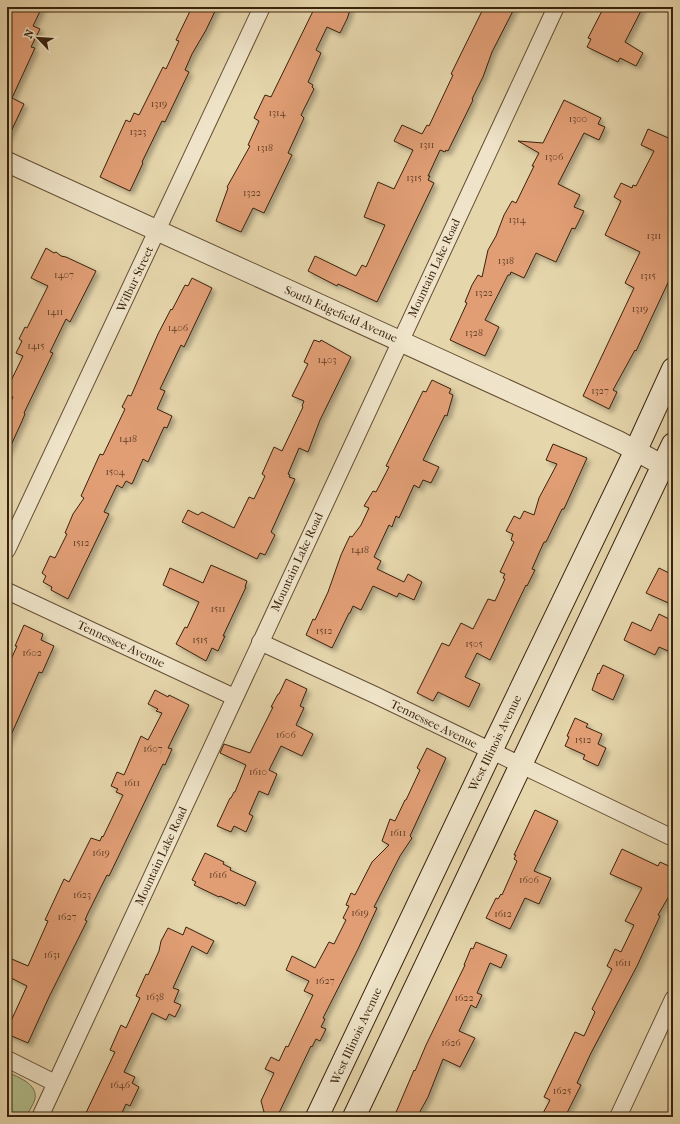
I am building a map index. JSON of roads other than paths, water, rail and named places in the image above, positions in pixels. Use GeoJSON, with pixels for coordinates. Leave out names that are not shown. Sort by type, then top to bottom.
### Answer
{"type":"FeatureCollection","features":[{"type":"Feature","properties":{"kind":"main road","name":"West Illinois Avenue"},"geometry":{"type":"LineString","coordinates":[[317,1117],[491,750],[636,450],[673,369]]}},
{"type":"Feature","properties":{"kind":"main road"},"geometry":{"type":"LineString","coordinates":[[354,1117],[520,765],[668,468],[673,444]]}},
{"type":"Feature","properties":{"kind":"main road"},"geometry":{"type":"LineString","coordinates":[[357,1033],[388,1047]]}},
{"type":"Feature","properties":{"kind":"street","name":"Wilbur Street"},"geometry":{"type":"LineString","coordinates":[[7,550],[262,7]]}},
{"type":"Feature","properties":{"kind":"street","name":"Mountain Lake Road"},"geometry":{"type":"LineString","coordinates":[[40,1117],[556,7]]}},
{"type":"Feature","properties":{"kind":"street","name":"South Edgefield Avenue"},"geometry":{"type":"LineString","coordinates":[[7,162],[561,414],[636,450],[668,468]]}},
{"type":"Feature","properties":{"kind":"street","name":"Tennessee Avenue"},"geometry":{"type":"LineString","coordinates":[[7,591],[234,697]]}},
{"type":"Feature","properties":{"kind":"street","name":"Tennessee Avenue"},"geometry":{"type":"LineString","coordinates":[[260,642],[491,750],[673,838]]}},
{"type":"Feature","properties":{"kind":"street"},"geometry":{"type":"LineString","coordinates":[[618,1117],[673,999]]}},
{"type":"Feature","properties":{"kind":"street"},"geometry":{"type":"LineString","coordinates":[[7,1059],[56,1083]]}}]}
